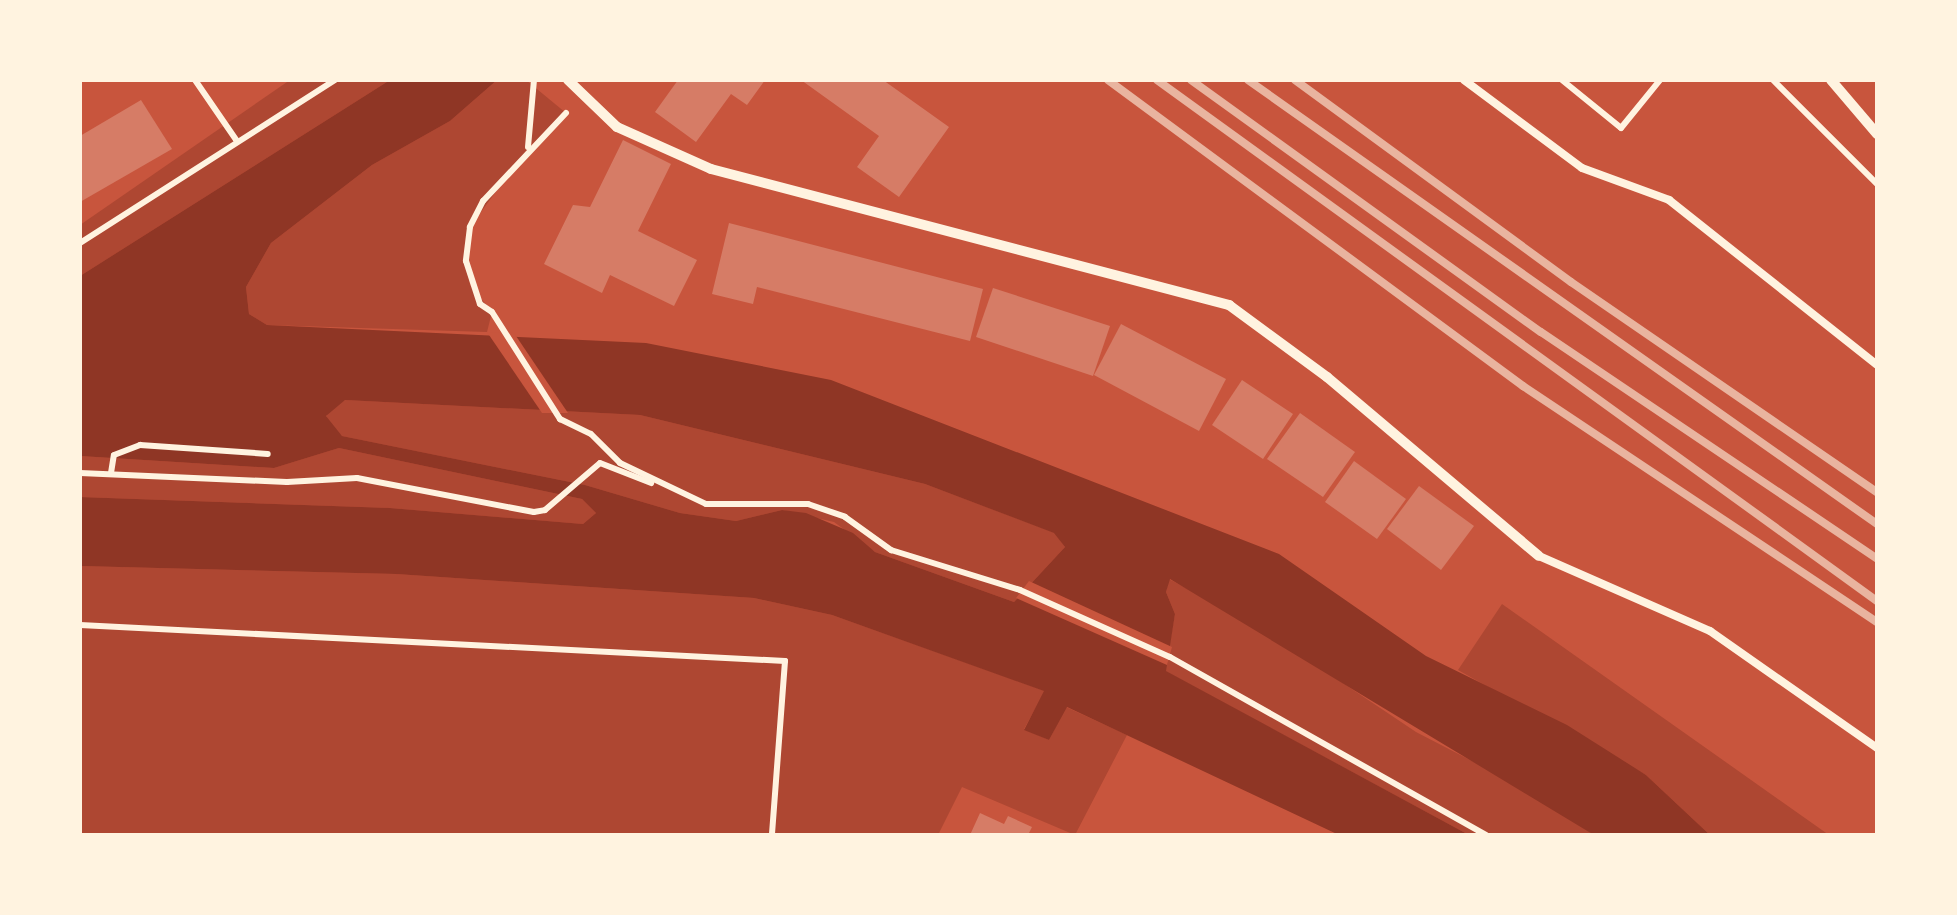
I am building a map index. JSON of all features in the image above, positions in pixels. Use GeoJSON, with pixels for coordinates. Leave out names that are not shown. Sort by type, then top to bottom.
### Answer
{"type":"FeatureCollection","features":[{"type":"Feature","properties":{"kind":"street"},"geometry":{"type":"LineString","coordinates":[[568,80],[583,97],[662,152],[711,169],[1229,306],[1327,377],[1538,556]]}},
{"type":"Feature","properties":{"kind":"street"},"geometry":{"type":"LineString","coordinates":[[1831,80],[1877,134]]}},
{"type":"Feature","properties":{"kind":"lane"},"geometry":{"type":"LineString","coordinates":[[1464,80],[1582,168],[1669,200],[1877,364]]}},
{"type":"Feature","properties":{"kind":"lane"},"geometry":{"type":"LineString","coordinates":[[1538,556],[1710,631],[1877,748]]}},
{"type":"Feature","properties":{"kind":"path"},"geometry":{"type":"LineString","coordinates":[[195,80],[237,141]]}},
{"type":"Feature","properties":{"kind":"path"},"geometry":{"type":"LineString","coordinates":[[80,243],[335,80]]}},
{"type":"Feature","properties":{"kind":"path"},"geometry":{"type":"LineString","coordinates":[[528,148],[534,80]]}},
{"type":"Feature","properties":{"kind":"path"},"geometry":{"type":"LineString","coordinates":[[1562,80],[1622,128],[1660,80]]}},
{"type":"Feature","properties":{"kind":"path"},"geometry":{"type":"LineString","coordinates":[[1772,80],[1877,184]]}},
{"type":"Feature","properties":{"kind":"path"},"geometry":{"type":"LineString","coordinates":[[583,97],[528,148],[483,201],[470,227],[470,285],[560,419],[657,484],[706,504],[808,504],[846,517],[891,550],[1020,590],[1170,656],[1486,835]]}},
{"type":"Feature","properties":{"kind":"path"},"geometry":{"type":"LineString","coordinates":[[111,473],[114,454],[140,446],[268,454]]}},
{"type":"Feature","properties":{"kind":"path"},"geometry":{"type":"LineString","coordinates":[[80,473],[287,482],[357,478],[534,512],[556,501],[594,467],[606,462],[638,481],[657,484]]}},
{"type":"Feature","properties":{"kind":"path"},"geometry":{"type":"LineString","coordinates":[[80,625],[785,661],[772,835]]}},
{"type":"Feature","properties":{"kind":"shaded area"},"geometry":{"type":"Polygon","coordinates":[[[290,80],[390,80],[80,276],[80,225],[290,80]]]}},
{"type":"Feature","properties":{"kind":"shaded area"},"geometry":{"type":"Polygon","coordinates":[[[390,80],[497,80],[450,121],[372,165],[271,243],[246,287],[249,314],[267,325],[646,343],[831,380],[1279,554],[1426,656],[1567,725],[1646,775],[1710,835],[1594,835],[1170,579],[1166,592],[1175,614],[1166,671],[1469,835],[1339,835],[1067,707],[1049,740],[1024,730],[1044,691],[832,615],[754,598],[396,574],[80,566],[80,497],[390,508],[583,524],[596,513],[582,499],[339,448],[274,468],[80,456],[80,276],[390,80]],[[345,400],[326,416],[342,436],[585,485],[680,513],[736,521],[782,510],[806,513],[853,533],[875,552],[1014,602],[1065,547],[1054,533],[925,484],[640,415],[345,400]]]}},
{"type":"Feature","properties":{"kind":"shaded area"},"geometry":{"type":"Polygon","coordinates":[[[497,80],[526,80],[566,113],[528,148],[470,227],[466,261],[470,285],[492,312],[487,332],[267,325],[249,314],[246,287],[271,243],[372,165],[450,121],[497,80]]]}},
{"type":"Feature","properties":{"kind":"shaded area"},"geometry":{"type":"Polygon","coordinates":[[[345,400],[640,415],[925,484],[1055,533],[1065,547],[1014,602],[875,552],[834,522],[782,510],[736,521],[680,513],[585,485],[342,436],[325,421],[329,408],[345,400]]]}},
{"type":"Feature","properties":{"kind":"shaded area"},"geometry":{"type":"Polygon","coordinates":[[[339,448],[582,499],[596,513],[583,524],[390,508],[80,497],[80,456],[274,468],[339,448]]]}},
{"type":"Feature","properties":{"kind":"shaded area"},"geometry":{"type":"Polygon","coordinates":[[[80,566],[396,574],[754,598],[832,615],[1045,691],[1024,729],[1049,740],[1066,707],[1127,735],[1075,835],[962,787],[938,835],[80,835],[80,566]]]}},
{"type":"Feature","properties":{"kind":"shaded area"},"geometry":{"type":"Polygon","coordinates":[[[1169,579],[1265,631],[1416,732],[1524,788],[1594,835],[1469,835],[1165,671],[1175,614],[1166,592],[1169,579]]]}},
{"type":"Feature","properties":{"kind":"shaded area"},"geometry":{"type":"Polygon","coordinates":[[[1502,604],[1829,835],[1710,835],[1646,775],[1458,670],[1502,604]]]}},
{"type":"Feature","properties":{"kind":"pier"},"geometry":{"type":"Polygon","coordinates":[[[487,332],[514,333],[568,413],[542,413],[487,332]]]}},
{"type":"Feature","properties":{"kind":"pier"},"geometry":{"type":"Polygon","coordinates":[[[1029,581],[1172,647],[1167,665],[1016,598],[1029,581]]]}},
{"type":"Feature","properties":{"kind":"building"},"geometry":{"type":"Polygon","coordinates":[[[678,80],[765,80],[747,105],[731,94],[696,142],[655,112],[678,80]]]}},
{"type":"Feature","properties":{"kind":"building"},"geometry":{"type":"Polygon","coordinates":[[[801,80],[883,80],[949,127],[899,197],[857,167],[879,136],[801,80]]]}},
{"type":"Feature","properties":{"kind":"building"},"geometry":{"type":"Polygon","coordinates":[[[141,100],[172,149],[80,202],[80,136],[141,100]]]}},
{"type":"Feature","properties":{"kind":"building"},"geometry":{"type":"Polygon","coordinates":[[[623,140],[671,164],[638,231],[697,260],[674,306],[610,275],[602,293],[544,264],[573,205],[590,207],[623,140]]]}},
{"type":"Feature","properties":{"kind":"building"},"geometry":{"type":"Polygon","coordinates":[[[729,223],[983,289],[970,341],[757,287],[753,304],[712,294],[729,223]]]}},
{"type":"Feature","properties":{"kind":"building"},"geometry":{"type":"Polygon","coordinates":[[[993,288],[1110,326],[1093,376],[976,337],[993,288]]]}},
{"type":"Feature","properties":{"kind":"building"},"geometry":{"type":"Polygon","coordinates":[[[1121,324],[1226,379],[1199,431],[1094,375],[1121,324]]]}},
{"type":"Feature","properties":{"kind":"building"},"geometry":{"type":"Polygon","coordinates":[[[1242,380],[1293,414],[1263,459],[1212,425],[1242,380]]]}},
{"type":"Feature","properties":{"kind":"building"},"geometry":{"type":"Polygon","coordinates":[[[1300,413],[1355,452],[1323,497],[1267,459],[1300,413]]]}},
{"type":"Feature","properties":{"kind":"building"},"geometry":{"type":"Polygon","coordinates":[[[1354,461],[1406,499],[1377,539],[1325,502],[1354,461]]]}},
{"type":"Feature","properties":{"kind":"building"},"geometry":{"type":"Polygon","coordinates":[[[1419,486],[1474,526],[1441,570],[1387,529],[1419,486]]]}},
{"type":"Feature","properties":{"kind":"building"},"geometry":{"type":"Polygon","coordinates":[[[980,813],[1004,824],[1008,816],[1032,827],[1028,835],[970,835],[980,813]]]}},
{"type":"Feature","properties":{"kind":"railway"},"geometry":{"type":"LineString","coordinates":[[1108,80],[1523,386],[1877,622]]}},
{"type":"Feature","properties":{"kind":"railway"},"geometry":{"type":"LineString","coordinates":[[1157,80],[1877,601]]}},
{"type":"Feature","properties":{"kind":"railway"},"geometry":{"type":"LineString","coordinates":[[1191,80],[1541,332],[1877,559]]}},
{"type":"Feature","properties":{"kind":"railway"},"geometry":{"type":"LineString","coordinates":[[1248,80],[1877,524]]}},
{"type":"Feature","properties":{"kind":"railway"},"geometry":{"type":"LineString","coordinates":[[1295,80],[1571,282],[1877,492]]}}]}
